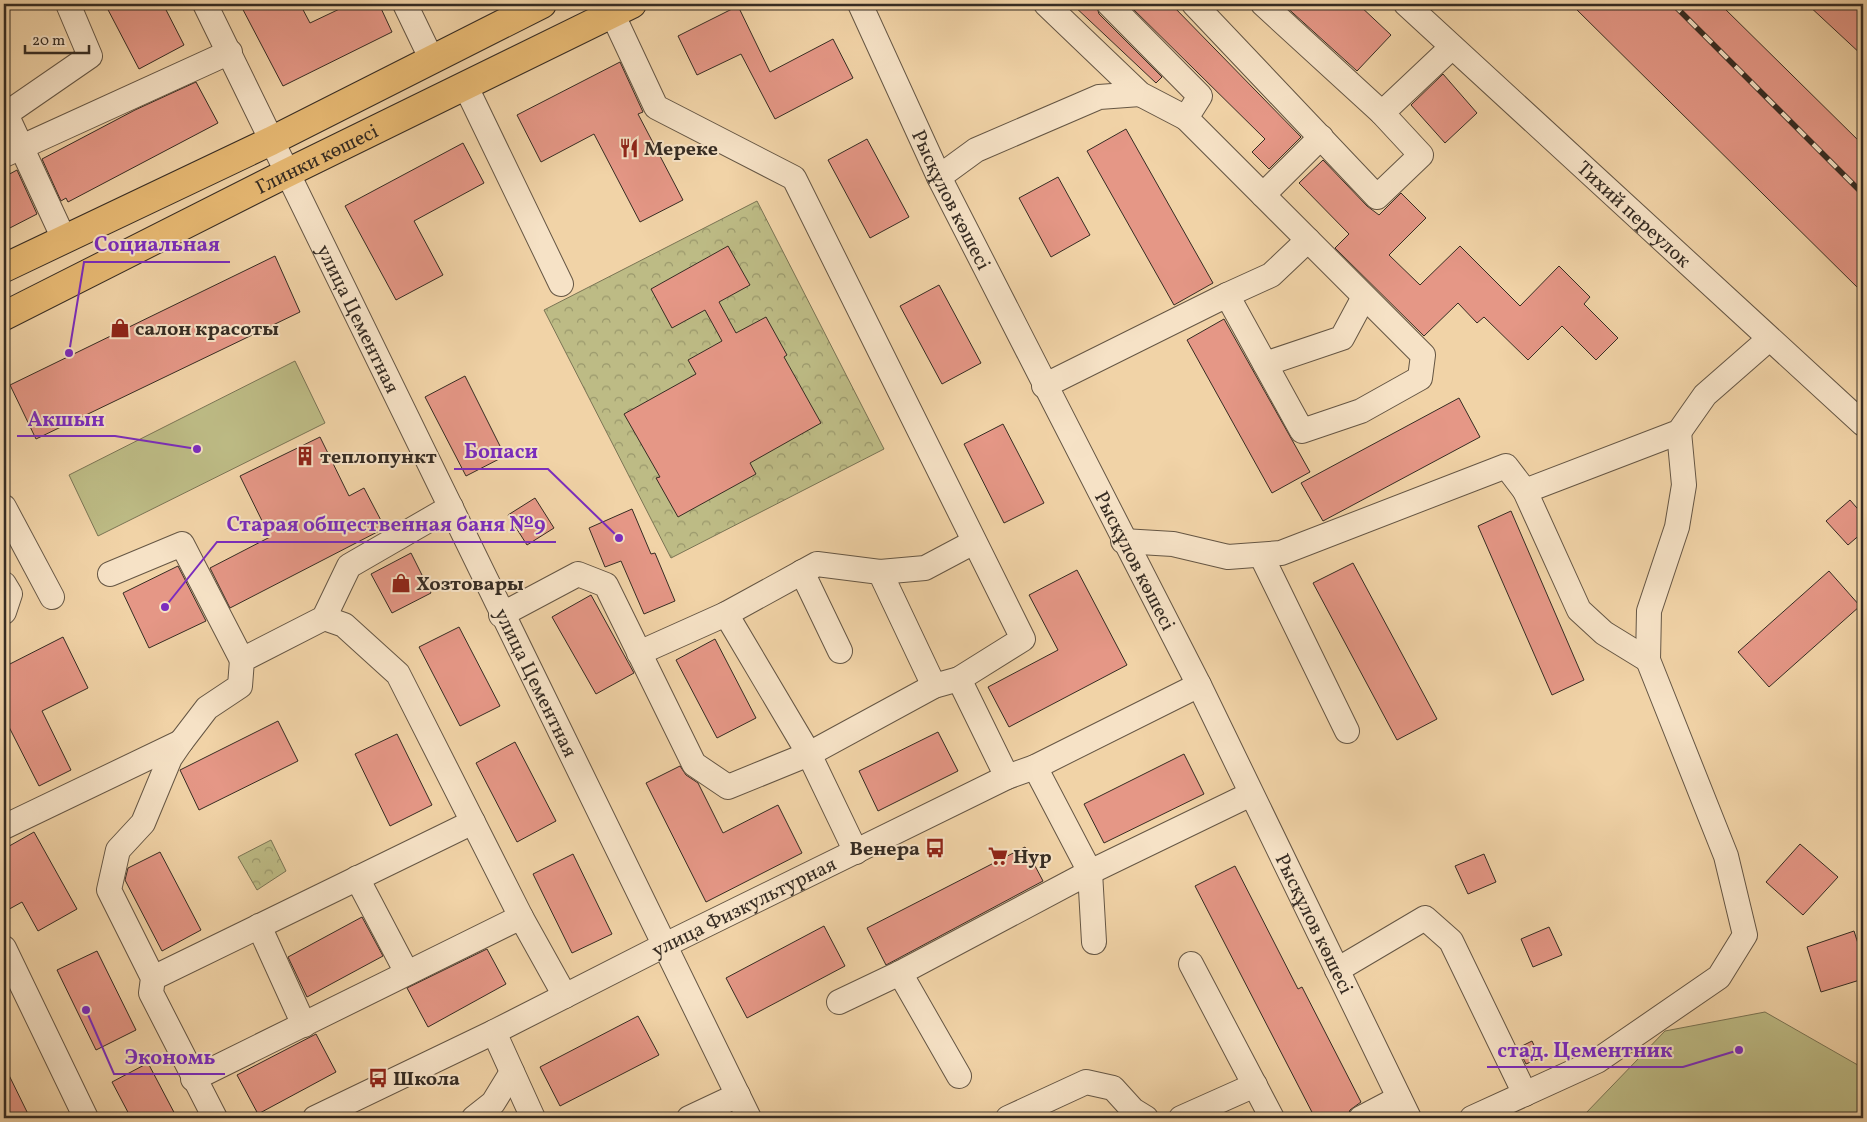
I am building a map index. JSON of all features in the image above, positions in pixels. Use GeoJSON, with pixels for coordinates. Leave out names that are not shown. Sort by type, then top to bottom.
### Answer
{"type":"FeatureCollection","features":[{"type":"Feature","properties":{"kind":"main road","name":"Глинки көшесі"},"geometry":{"type":"LineString","coordinates":[[4,268],[271,141],[431,58],[542,4]]}},
{"type":"Feature","properties":{"kind":"main road","name":"Глинки көшесі"},"geometry":{"type":"LineString","coordinates":[[4,316],[287,173],[622,9]]}},
{"type":"Feature","properties":{"kind":"street"},"geometry":{"type":"LineString","coordinates":[[64,239],[13,150],[6,114],[90,56],[68,4]]}},
{"type":"Feature","properties":{"kind":"street","name":"улица Цементная"},"geometry":{"type":"LineString","coordinates":[[205,4],[451,507],[501,615],[749,1118]]}},
{"type":"Feature","properties":{"kind":"street"},"geometry":{"type":"LineString","coordinates":[[405,4],[431,58]]}},
{"type":"Feature","properties":{"kind":"street","name":"Рысқұлов көшесі"},"geometry":{"type":"LineString","coordinates":[[860,4],[939,177],[1123,541],[1199,686],[1404,1108]]}},
{"type":"Feature","properties":{"kind":"street"},"geometry":{"type":"LineString","coordinates":[[1046,4],[1140,94],[1186,118],[1423,355],[1420,378],[1361,411],[1302,431],[1227,295]]}},
{"type":"Feature","properties":{"kind":"street"},"geometry":{"type":"LineString","coordinates":[[1109,4],[1200,96],[1186,118]]}},
{"type":"Feature","properties":{"kind":"street"},"geometry":{"type":"LineString","coordinates":[[1194,4],[1377,197],[1421,155],[1382,114],[1263,4]]}},
{"type":"Feature","properties":{"kind":"street","name":"Тихий переулок"},"geometry":{"type":"LineString","coordinates":[[1406,4],[1863,424]]}},
{"type":"Feature","properties":{"kind":"street"},"geometry":{"type":"LineString","coordinates":[[501,615],[578,574],[606,585],[694,764],[728,787],[808,754],[934,686],[959,678],[1023,640],[794,178],[656,107],[622,9]]}},
{"type":"Feature","properties":{"kind":"street"},"geometry":{"type":"LineString","coordinates":[[1382,114],[1452,47]]}},
{"type":"Feature","properties":{"kind":"street"},"geometry":{"type":"LineString","coordinates":[[13,150],[230,52]]}},
{"type":"Feature","properties":{"kind":"street"},"geometry":{"type":"LineString","coordinates":[[465,85],[561,284]]}},
{"type":"Feature","properties":{"kind":"street"},"geometry":{"type":"LineString","coordinates":[[939,177],[976,150],[1099,97],[1140,94]]}},
{"type":"Feature","properties":{"kind":"street"},"geometry":{"type":"LineString","coordinates":[[1263,195],[1321,137]]}},
{"type":"Feature","properties":{"kind":"street"},"geometry":{"type":"LineString","coordinates":[[1044,386],[1271,275],[1308,240]]}},
{"type":"Feature","properties":{"kind":"street"},"geometry":{"type":"LineString","coordinates":[[1265,364],[1342,338],[1364,297]]}},
{"type":"Feature","properties":{"kind":"street"},"geometry":{"type":"LineString","coordinates":[[1525,491],[1679,432],[1705,395],[1770,339]]}},
{"type":"Feature","properties":{"kind":"street"},"geometry":{"type":"LineString","coordinates":[[1472,1118],[1597,1060],[1719,977],[1745,935],[1726,856],[1648,660],[1649,611],[1677,526],[1684,485],[1679,432]]}},
{"type":"Feature","properties":{"kind":"street"},"geometry":{"type":"LineString","coordinates":[[1123,541],[1172,544],[1228,557],[1281,553],[1506,466],[1525,491],[1579,610],[1604,633],[1648,660]]}},
{"type":"Feature","properties":{"kind":"street"},"geometry":{"type":"LineString","coordinates":[[4,507],[52,598]]}},
{"type":"Feature","properties":{"kind":"street"},"geometry":{"type":"LineString","coordinates":[[242,660],[324,618],[349,566],[451,507]]}},
{"type":"Feature","properties":{"kind":"street"},"geometry":{"type":"LineString","coordinates":[[640,653],[726,614],[817,564],[880,572],[925,568],[974,542]]}},
{"type":"Feature","properties":{"kind":"street"},"geometry":{"type":"LineString","coordinates":[[110,574],[182,544],[242,660],[240,686],[207,708],[170,758],[143,823],[118,850],[109,890],[153,978],[151,994],[214,1118]]}},
{"type":"Feature","properties":{"kind":"street"},"geometry":{"type":"LineString","coordinates":[[1261,555],[1347,732]]}},
{"type":"Feature","properties":{"kind":"street"},"geometry":{"type":"LineString","coordinates":[[802,572],[840,651]]}},
{"type":"Feature","properties":{"kind":"street"},"geometry":{"type":"LineString","coordinates":[[880,572],[934,686]]}},
{"type":"Feature","properties":{"kind":"street"},"geometry":{"type":"LineString","coordinates":[[4,584],[10,594],[4,612]]}},
{"type":"Feature","properties":{"kind":"street"},"geometry":{"type":"LineString","coordinates":[[726,614],[808,754],[856,852]]}},
{"type":"Feature","properties":{"kind":"street"},"geometry":{"type":"LineString","coordinates":[[324,618],[344,625],[398,674],[521,917],[566,996]]}},
{"type":"Feature","properties":{"kind":"street"},"geometry":{"type":"LineString","coordinates":[[959,678],[1007,777]]}},
{"type":"Feature","properties":{"kind":"street","name":"улица Физкультурная"},"geometry":{"type":"LineString","coordinates":[[319,1118],[1007,777],[1035,767],[1199,686]]}},
{"type":"Feature","properties":{"kind":"street"},"geometry":{"type":"LineString","coordinates":[[4,827],[181,742]]}},
{"type":"Feature","properties":{"kind":"street"},"geometry":{"type":"LineString","coordinates":[[1035,767],[1090,872],[1094,942]]}},
{"type":"Feature","properties":{"kind":"street"},"geometry":{"type":"LineString","coordinates":[[839,1002],[1090,872],[1251,794]]}},
{"type":"Feature","properties":{"kind":"street"},"geometry":{"type":"LineString","coordinates":[[153,978],[473,822]]}},
{"type":"Feature","properties":{"kind":"street"},"geometry":{"type":"LineString","coordinates":[[357,878],[407,973]]}},
{"type":"Feature","properties":{"kind":"street"},"geometry":{"type":"LineString","coordinates":[[193,1079],[521,917]]}},
{"type":"Feature","properties":{"kind":"street"},"geometry":{"type":"LineString","coordinates":[[1337,970],[1424,918],[1450,941],[1525,1094]]}},
{"type":"Feature","properties":{"kind":"street"},"geometry":{"type":"LineString","coordinates":[[259,926],[304,1025]]}},
{"type":"Feature","properties":{"kind":"street"},"geometry":{"type":"LineString","coordinates":[[4,948],[86,1118]]}},
{"type":"Feature","properties":{"kind":"street"},"geometry":{"type":"LineString","coordinates":[[1191,964],[1272,1118]]}},
{"type":"Feature","properties":{"kind":"street"},"geometry":{"type":"LineString","coordinates":[[900,972],[959,1076]]}},
{"type":"Feature","properties":{"kind":"street"},"geometry":{"type":"LineString","coordinates":[[494,1032],[533,1118]]}},
{"type":"Feature","properties":{"kind":"street"},"geometry":{"type":"LineString","coordinates":[[474,1118],[493,1103],[512,1072]]}},
{"type":"Feature","properties":{"kind":"street"},"geometry":{"type":"LineString","coordinates":[[1008,1118],[1086,1082],[1113,1088],[1132,1110],[1146,1118]]}},
{"type":"Feature","properties":{"kind":"street"},"geometry":{"type":"LineString","coordinates":[[1182,1118],[1255,1085]]}},
{"type":"Feature","properties":{"kind":"street"},"geometry":{"type":"LineString","coordinates":[[689,1118],[738,1095]]}},
{"type":"Feature","properties":{"kind":"street"},"geometry":{"type":"LineString","coordinates":[[1361,1118],[1404,1108]]}},
{"type":"Feature","properties":{"kind":"green space"},"geometry":{"type":"Polygon","coordinates":[[[757,201],[884,449],[671,558],[544,310],[757,201]]]}},
{"type":"Feature","properties":{"kind":"green space"},"geometry":{"type":"Polygon","coordinates":[[[295,361],[325,423],[98,536],[69,475],[295,361]]]}},
{"type":"Feature","properties":{"kind":"green space"},"geometry":{"type":"Polygon","coordinates":[[[271,840],[286,871],[257,890],[238,857],[271,840]]]}},
{"type":"Feature","properties":{"kind":"green space"},"geometry":{"type":"Polygon","coordinates":[[[1765,1012],[1863,1068],[1863,1118],[1585,1118],[1585,1114],[1665,1031],[1765,1012]]]}},
{"type":"Feature","properties":{"kind":"building"},"geometry":{"type":"Polygon","coordinates":[[[105,4],[163,4],[184,45],[139,69],[105,4]]]}},
{"type":"Feature","properties":{"kind":"building"},"geometry":{"type":"Polygon","coordinates":[[[240,4],[300,4],[310,23],[350,4],[379,4],[392,32],[283,86],[240,4]]]}},
{"type":"Feature","properties":{"kind":"building"},"geometry":{"type":"Polygon","coordinates":[[[1072,4],[1096,4],[1099,14],[1162,77],[1156,83],[1072,4]]]}},
{"type":"Feature","properties":{"kind":"building"},"geometry":{"type":"Polygon","coordinates":[[[1128,4],[1171,4],[1301,137],[1269,169],[1252,152],[1265,139],[1128,4]]]}},
{"type":"Feature","properties":{"kind":"building"},"geometry":{"type":"Polygon","coordinates":[[[1283,4],[1358,4],[1391,35],[1357,71],[1283,4]]]}},
{"type":"Feature","properties":{"kind":"building"},"geometry":{"type":"Polygon","coordinates":[[[1571,4],[1720,4],[1863,145],[1863,293],[1571,4]]]}},
{"type":"Feature","properties":{"kind":"building"},"geometry":{"type":"Polygon","coordinates":[[[1807,4],[1863,4],[1863,56],[1807,4]]]}},
{"type":"Feature","properties":{"kind":"building"},"geometry":{"type":"Polygon","coordinates":[[[738,6],[770,72],[833,39],[853,78],[775,119],[741,54],[697,75],[678,36],[738,6]]]}},
{"type":"Feature","properties":{"kind":"building","name":"Мереке"},"geometry":{"type":"Polygon","coordinates":[[[620,62],[643,112],[638,114],[683,200],[640,222],[594,134],[541,162],[517,115],[620,62]]]}},
{"type":"Feature","properties":{"kind":"building"},"geometry":{"type":"Polygon","coordinates":[[[1443,74],[1477,113],[1445,143],[1411,105],[1443,74]]]}},
{"type":"Feature","properties":{"kind":"building"},"geometry":{"type":"Polygon","coordinates":[[[196,82],[218,123],[68,202],[66,198],[61,201],[42,159],[135,110],[196,82]]]}},
{"type":"Feature","properties":{"kind":"building"},"geometry":{"type":"Polygon","coordinates":[[[1126,129],[1213,283],[1174,305],[1087,151],[1126,129]]]}},
{"type":"Feature","properties":{"kind":"building"},"geometry":{"type":"Polygon","coordinates":[[[867,139],[909,217],[870,238],[828,160],[867,139]]]}},
{"type":"Feature","properties":{"kind":"building"},"geometry":{"type":"Polygon","coordinates":[[[463,143],[484,183],[414,221],[443,275],[396,300],[345,206],[463,143]]]}},
{"type":"Feature","properties":{"kind":"building"},"geometry":{"type":"Polygon","coordinates":[[[1323,160],[1367,206],[1379,215],[1401,193],[1426,218],[1389,255],[1420,285],[1460,246],[1520,306],[1559,266],[1590,297],[1584,304],[1618,338],[1596,360],[1562,326],[1528,360],[1484,317],[1477,323],[1458,303],[1424,336],[1335,248],[1349,234],[1299,183],[1323,160]]]}},
{"type":"Feature","properties":{"kind":"building"},"geometry":{"type":"Polygon","coordinates":[[[17,170],[37,214],[4,231],[4,177],[17,170]]]}},
{"type":"Feature","properties":{"kind":"building"},"geometry":{"type":"Polygon","coordinates":[[[1058,177],[1090,235],[1051,257],[1019,198],[1058,177]]]}},
{"type":"Feature","properties":{"kind":"building"},"geometry":{"type":"Polygon","coordinates":[[[728,246],[750,285],[719,302],[736,333],[766,317],[787,355],[784,357],[821,423],[750,463],[756,474],[678,517],[656,478],[660,477],[624,414],[696,374],[688,360],[722,341],[705,310],[672,328],[651,289],[728,246]]]}},
{"type":"Feature","properties":{"kind":"building"},"geometry":{"type":"Polygon","coordinates":[[[275,256],[300,312],[36,439],[10,385],[275,256]]]}},
{"type":"Feature","properties":{"kind":"building"},"geometry":{"type":"Polygon","coordinates":[[[939,285],[981,363],[942,384],[900,306],[939,285]]]}},
{"type":"Feature","properties":{"kind":"building"},"geometry":{"type":"Polygon","coordinates":[[[1224,319],[1310,472],[1272,493],[1187,340],[1224,319]]]}},
{"type":"Feature","properties":{"kind":"building"},"geometry":{"type":"Polygon","coordinates":[[[465,376],[505,456],[466,476],[425,397],[465,376]]]}},
{"type":"Feature","properties":{"kind":"building"},"geometry":{"type":"Polygon","coordinates":[[[1459,398],[1480,437],[1323,521],[1301,483],[1459,398]]]}},
{"type":"Feature","properties":{"kind":"building"},"geometry":{"type":"Polygon","coordinates":[[[1003,424],[1044,503],[1004,523],[964,444],[1003,424]]]}},
{"type":"Feature","properties":{"kind":"building"},"geometry":{"type":"Polygon","coordinates":[[[320,437],[349,496],[364,488],[385,528],[230,608],[210,568],[270,537],[240,476],[320,437]]]}},
{"type":"Feature","properties":{"kind":"building"},"geometry":{"type":"Polygon","coordinates":[[[535,498],[554,528],[527,545],[508,515],[535,498]]]}},
{"type":"Feature","properties":{"kind":"building"},"geometry":{"type":"Polygon","coordinates":[[[1850,500],[1863,515],[1863,532],[1848,545],[1826,521],[1850,500]]]}},
{"type":"Feature","properties":{"kind":"building"},"geometry":{"type":"Polygon","coordinates":[[[632,509],[651,554],[655,553],[675,601],[644,614],[621,561],[605,567],[589,528],[632,509]]]}},
{"type":"Feature","properties":{"kind":"building"},"geometry":{"type":"Polygon","coordinates":[[[1511,511],[1584,680],[1552,695],[1478,526],[1511,511]]]}},
{"type":"Feature","properties":{"kind":"building","name":"Хозтовары"},"geometry":{"type":"Polygon","coordinates":[[[411,553],[431,593],[392,613],[371,574],[411,553]]]}},
{"type":"Feature","properties":{"kind":"building"},"geometry":{"type":"Polygon","coordinates":[[[1353,563],[1437,719],[1397,740],[1313,583],[1353,563]]]}},
{"type":"Feature","properties":{"kind":"building"},"geometry":{"type":"Polygon","coordinates":[[[178,566],[206,621],[149,648],[123,593],[178,566]]]}},
{"type":"Feature","properties":{"kind":"building"},"geometry":{"type":"Polygon","coordinates":[[[1077,570],[1127,665],[1009,727],[988,687],[1058,650],[1029,595],[1077,570]]]}},
{"type":"Feature","properties":{"kind":"building"},"geometry":{"type":"Polygon","coordinates":[[[1829,571],[1860,606],[1769,687],[1738,652],[1829,571]]]}},
{"type":"Feature","properties":{"kind":"building"},"geometry":{"type":"Polygon","coordinates":[[[591,595],[634,673],[596,694],[552,617],[591,595]]]}},
{"type":"Feature","properties":{"kind":"building"},"geometry":{"type":"Polygon","coordinates":[[[459,627],[500,706],[460,726],[419,647],[459,627]]]}},
{"type":"Feature","properties":{"kind":"building"},"geometry":{"type":"Polygon","coordinates":[[[63,637],[88,688],[42,711],[71,770],[39,786],[9,727],[4,729],[4,667],[63,637]]]}},
{"type":"Feature","properties":{"kind":"building"},"geometry":{"type":"Polygon","coordinates":[[[715,639],[756,718],[717,738],[676,660],[715,639]]]}},
{"type":"Feature","properties":{"kind":"building"},"geometry":{"type":"Polygon","coordinates":[[[278,721],[298,761],[199,810],[180,770],[278,721]]]}},
{"type":"Feature","properties":{"kind":"building"},"geometry":{"type":"Polygon","coordinates":[[[938,732],[958,771],[878,811],[859,771],[938,732]]]}},
{"type":"Feature","properties":{"kind":"building"},"geometry":{"type":"Polygon","coordinates":[[[397,734],[432,805],[390,826],[355,754],[397,734]]]}},
{"type":"Feature","properties":{"kind":"building"},"geometry":{"type":"Polygon","coordinates":[[[515,742],[556,821],[517,842],[476,763],[515,742]]]}},
{"type":"Feature","properties":{"kind":"building"},"geometry":{"type":"Polygon","coordinates":[[[1184,754],[1204,794],[1104,843],[1084,804],[1184,754]]]}},
{"type":"Feature","properties":{"kind":"building"},"geometry":{"type":"Polygon","coordinates":[[[680,766],[686,775],[698,783],[723,833],[778,805],[802,853],[706,902],[646,783],[680,766]]]}},
{"type":"Feature","properties":{"kind":"building"},"geometry":{"type":"Polygon","coordinates":[[[34,832],[77,909],[38,931],[22,902],[4,912],[4,849],[34,832]]]}},
{"type":"Feature","properties":{"kind":"building"},"geometry":{"type":"Polygon","coordinates":[[[1800,844],[1838,877],[1803,915],[1766,882],[1800,844]]]}},
{"type":"Feature","properties":{"kind":"building"},"geometry":{"type":"Polygon","coordinates":[[[1025,847],[1043,881],[886,965],[867,928],[1025,847]]]}},
{"type":"Feature","properties":{"kind":"building"},"geometry":{"type":"Polygon","coordinates":[[[160,852],[201,930],[162,951],[125,880],[128,868],[160,852]]]}},
{"type":"Feature","properties":{"kind":"building"},"geometry":{"type":"Polygon","coordinates":[[[573,854],[612,934],[572,953],[533,874],[573,854]]]}},
{"type":"Feature","properties":{"kind":"building"},"geometry":{"type":"Polygon","coordinates":[[[1484,854],[1496,882],[1468,894],[1455,866],[1484,854]]]}},
{"type":"Feature","properties":{"kind":"building"},"geometry":{"type":"Polygon","coordinates":[[[1235,866],[1298,989],[1302,987],[1361,1102],[1350,1110],[1347,1118],[1315,1118],[1195,886],[1235,866]]]}},
{"type":"Feature","properties":{"kind":"building"},"geometry":{"type":"Polygon","coordinates":[[[362,917],[383,956],[307,997],[288,957],[362,917]]]}},
{"type":"Feature","properties":{"kind":"building"},"geometry":{"type":"Polygon","coordinates":[[[824,926],[845,966],[747,1018],[726,978],[824,926]]]}},
{"type":"Feature","properties":{"kind":"building"},"geometry":{"type":"Polygon","coordinates":[[[1549,927],[1562,955],[1533,967],[1521,939],[1549,927]]]}},
{"type":"Feature","properties":{"kind":"building"},"geometry":{"type":"Polygon","coordinates":[[[1854,931],[1863,959],[1863,979],[1821,992],[1807,947],[1854,931]]]}},
{"type":"Feature","properties":{"kind":"building"},"geometry":{"type":"Polygon","coordinates":[[[487,949],[506,984],[428,1027],[407,988],[487,949]]]}},
{"type":"Feature","properties":{"kind":"building"},"geometry":{"type":"Polygon","coordinates":[[[97,951],[136,1030],[96,1050],[57,970],[97,951]]]}},
{"type":"Feature","properties":{"kind":"building"},"geometry":{"type":"Polygon","coordinates":[[[638,1016],[659,1055],[560,1106],[540,1067],[638,1016]]]}},
{"type":"Feature","properties":{"kind":"building"},"geometry":{"type":"Polygon","coordinates":[[[316,1034],[336,1072],[258,1114],[237,1075],[316,1034]]]}},
{"type":"Feature","properties":{"kind":"building"},"geometry":{"type":"Polygon","coordinates":[[[1532,1041],[1540,1058],[1526,1064],[1518,1048],[1532,1041]]]}},
{"type":"Feature","properties":{"kind":"building"},"geometry":{"type":"Polygon","coordinates":[[[148,1063],[177,1118],[131,1118],[112,1082],[148,1063]]]}},
{"type":"Feature","properties":{"kind":"building"},"geometry":{"type":"Polygon","coordinates":[[[4,1065],[30,1118],[4,1118],[4,1065]]]}},
{"type":"Feature","properties":{"kind":"railway"},"geometry":{"type":"LineString","coordinates":[[1673,4],[1863,194]]}},
{"type":"Feature","properties":{"kind":"place","name":"Мереке"},"geometry":{"type":"Point","coordinates":[629,148]}},
{"type":"Feature","properties":{"kind":"place","name":"салон красоты"},"geometry":{"type":"Point","coordinates":[120,328]}},
{"type":"Feature","properties":{"kind":"place","name":"Социальная"},"geometry":{"type":"Point","coordinates":[69,353]}},
{"type":"Feature","properties":{"kind":"place","name":"Акшын"},"geometry":{"type":"Point","coordinates":[197,449]}},
{"type":"Feature","properties":{"kind":"place","name":"теплопункт"},"geometry":{"type":"Point","coordinates":[305,456]}},
{"type":"Feature","properties":{"kind":"place","name":"Бопаси"},"geometry":{"type":"Point","coordinates":[619,538]}},
{"type":"Feature","properties":{"kind":"place","name":"Хозтовары"},"geometry":{"type":"Point","coordinates":[401,583]}},
{"type":"Feature","properties":{"kind":"place","name":"Старая общественная баня №9"},"geometry":{"type":"Point","coordinates":[165,607]}},
{"type":"Feature","properties":{"kind":"place","name":"Венера"},"geometry":{"type":"Point","coordinates":[935,848]}},
{"type":"Feature","properties":{"kind":"place","name":"Нур"},"geometry":{"type":"Point","coordinates":[998,856]}},
{"type":"Feature","properties":{"kind":"place","name":"Экономь"},"geometry":{"type":"Point","coordinates":[86,1010]}},
{"type":"Feature","properties":{"kind":"place","name":"стад. Цементник"},"geometry":{"type":"Point","coordinates":[1739,1050]}},
{"type":"Feature","properties":{"kind":"place","name":"Школа"},"geometry":{"type":"Point","coordinates":[378,1078]}}]}
